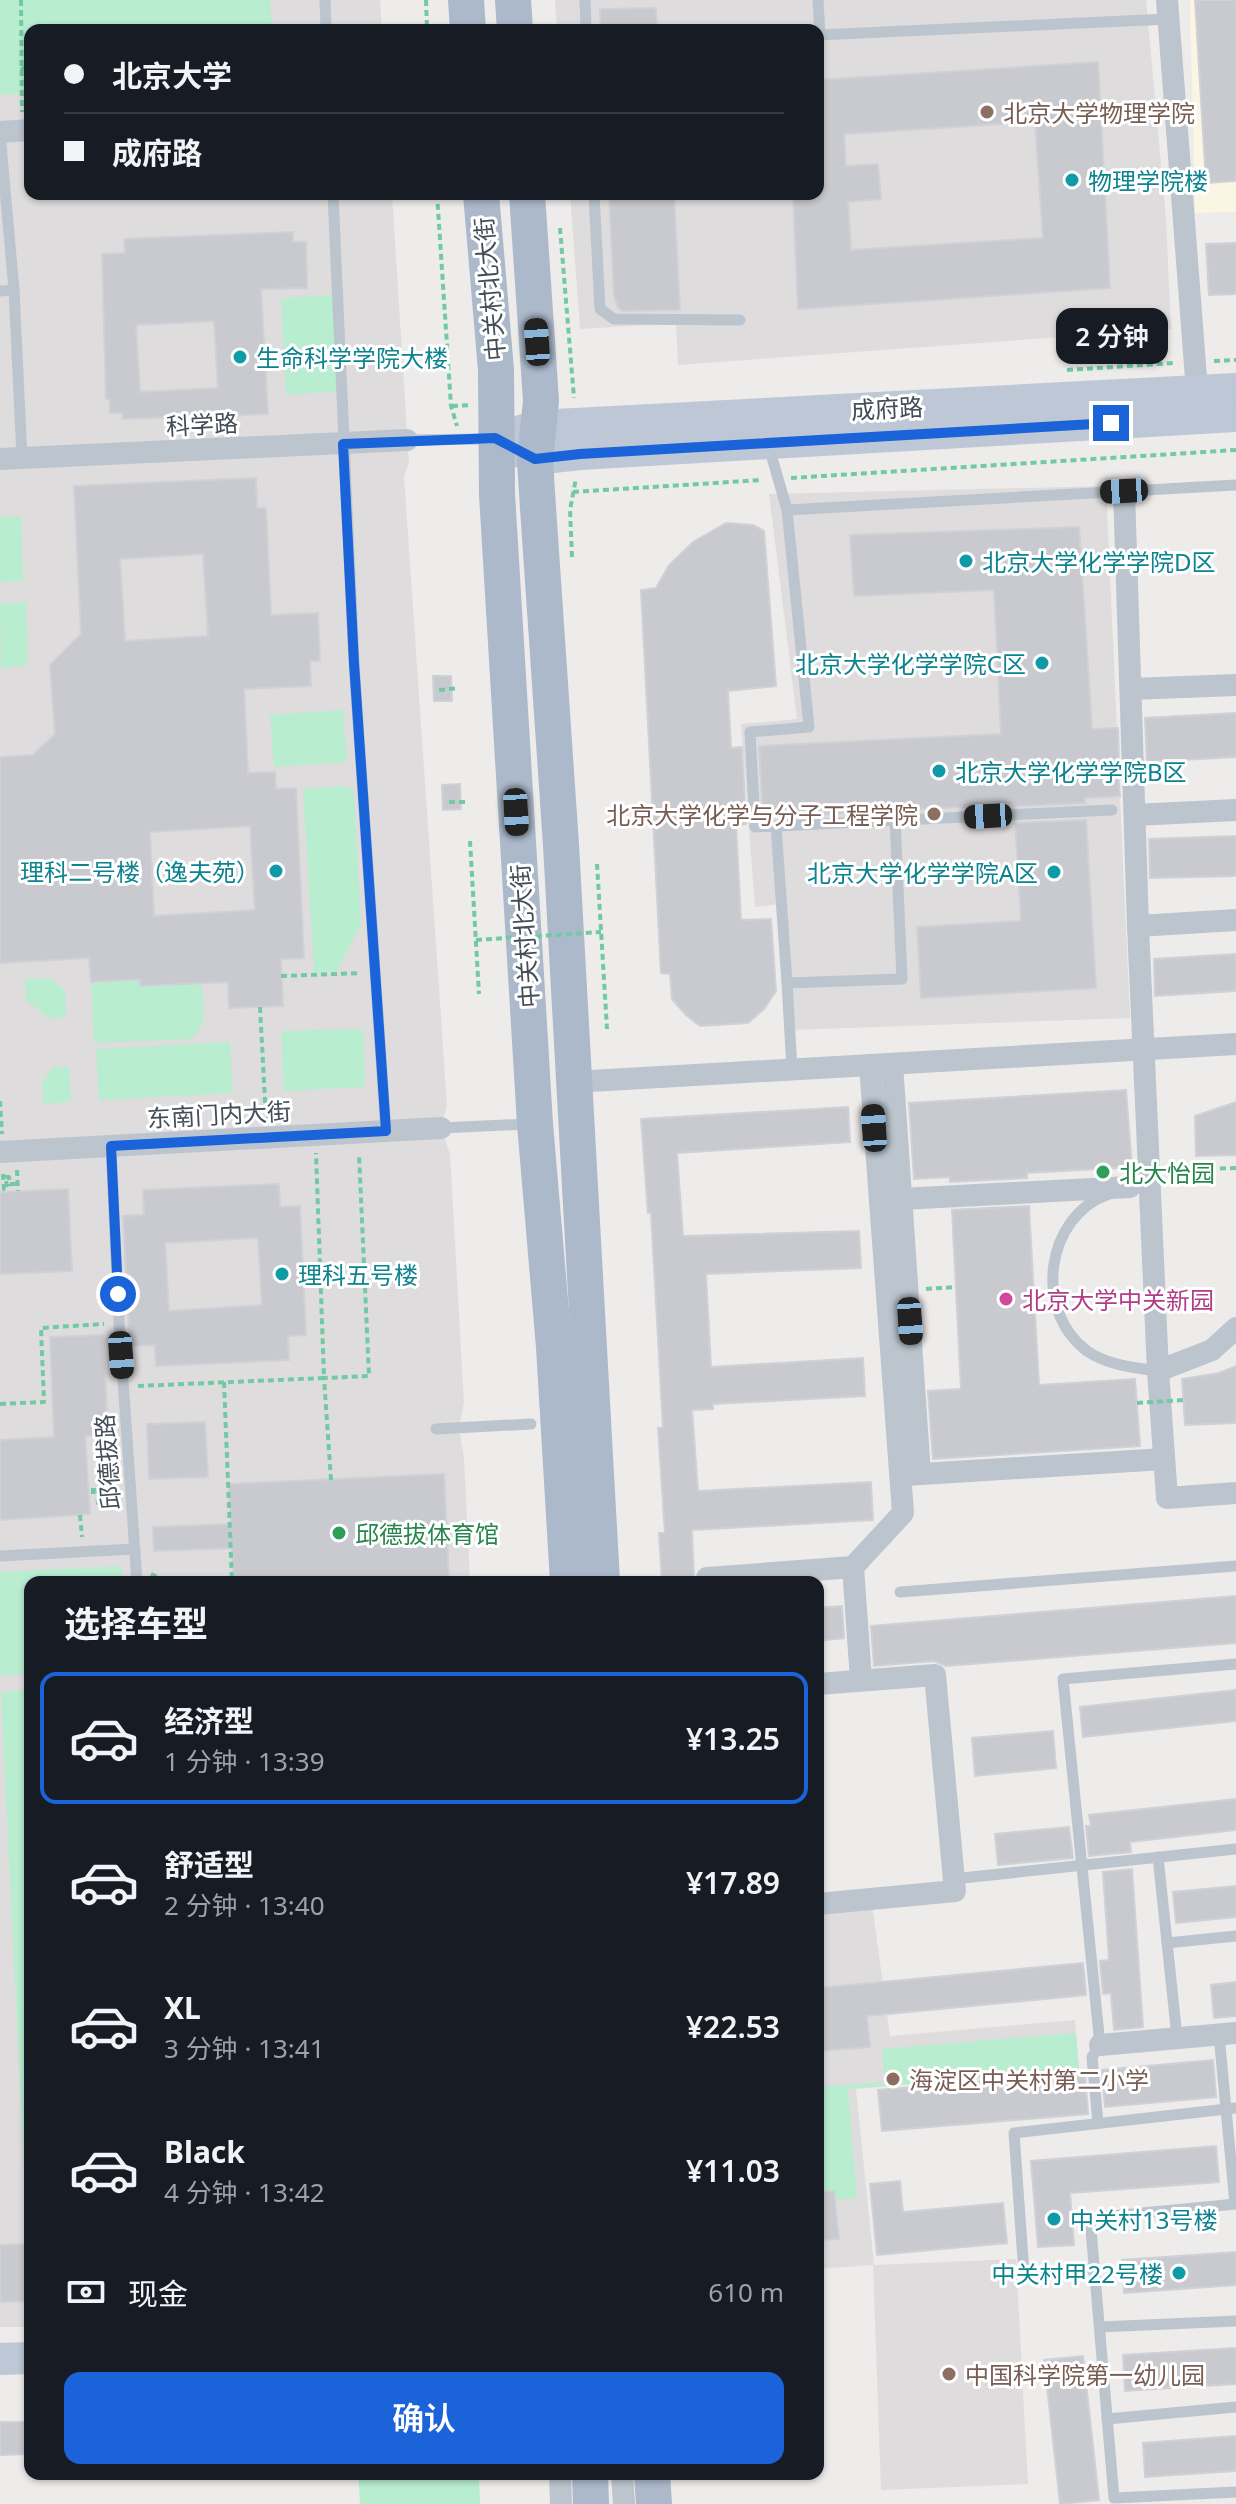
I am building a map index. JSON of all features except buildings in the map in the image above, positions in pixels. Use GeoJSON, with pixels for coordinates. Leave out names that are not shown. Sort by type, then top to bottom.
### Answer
{"type":"FeatureCollection","features":[{"type":"Feature","properties":{"kind":"main road"},"geometry":{"type":"LineString","coordinates":[[466,0],[468,24]]}},
{"type":"Feature","properties":{"kind":"main road"},"geometry":{"type":"LineString","coordinates":[[513,0],[515,24]]}},
{"type":"Feature","properties":{"kind":"main road","name":"中关村北大街"},"geometry":{"type":"LineString","coordinates":[[482,200],[496,370],[497,494],[535,1124],[554,1347],[568,1576]]}},
{"type":"Feature","properties":{"kind":"main road","name":"中关村北大街"},"geometry":{"type":"LineString","coordinates":[[527,200],[541,401],[536,443],[602,1576]]}},
{"type":"Feature","properties":{"kind":"main road","name":"成府路"},"geometry":{"type":"LineString","coordinates":[[536,443],[1236,389]]}},
{"type":"Feature","properties":{"kind":"main road","name":"成府路"},"geometry":{"type":"LineString","coordinates":[[536,443],[580,454],[1236,416]]}},
{"type":"Feature","properties":{"kind":"main road"},"geometry":{"type":"LineString","coordinates":[[495,438],[536,443]]}},
{"type":"Feature","properties":{"kind":"main road"},"geometry":{"type":"LineString","coordinates":[[0,2359],[24,2358]]}},
{"type":"Feature","properties":{"kind":"main road"},"geometry":{"type":"LineString","coordinates":[[590,2480],[591,2504]]}},
{"type":"Feature","properties":{"kind":"main road"},"geometry":{"type":"LineString","coordinates":[[652,2480],[654,2504]]}},
{"type":"Feature","properties":{"kind":"street"},"geometry":{"type":"LineString","coordinates":[[1168,10],[1197,391]]}},
{"type":"Feature","properties":{"kind":"street","name":"科学路"},"geometry":{"type":"LineString","coordinates":[[11,459],[407,440]]}},
{"type":"Feature","properties":{"kind":"street"},"geometry":{"type":"LineString","coordinates":[[1124,491],[1144,1048],[1142,1181],[1167,1498],[1236,1493]]}},
{"type":"Feature","properties":{"kind":"street"},"geometry":{"type":"LineString","coordinates":[[1131,689],[1236,685]]}},
{"type":"Feature","properties":{"kind":"street"},"geometry":{"type":"LineString","coordinates":[[1135,815],[1236,810]]}},
{"type":"Feature","properties":{"kind":"street"},"geometry":{"type":"LineString","coordinates":[[1138,926],[1236,920]]}},
{"type":"Feature","properties":{"kind":"street"},"geometry":{"type":"LineString","coordinates":[[573,1082],[1236,1044]]}},
{"type":"Feature","properties":{"kind":"street"},"geometry":{"type":"LineString","coordinates":[[734,1576],[853,1567],[903,1513],[910,1475],[908,1290],[901,1199],[881,1064]]}},
{"type":"Feature","properties":{"kind":"street"},"geometry":{"type":"LineString","coordinates":[[881,1064],[910,1475]]}},
{"type":"Feature","properties":{"kind":"street","name":"东南门内大街"},"geometry":{"type":"LineString","coordinates":[[2,1159],[111,1146],[441,1128]]}},
{"type":"Feature","properties":{"kind":"street"},"geometry":{"type":"LineString","coordinates":[[901,1199],[1142,1181]]}},
{"type":"Feature","properties":{"kind":"street"},"geometry":{"type":"LineString","coordinates":[[1158,1371],[1212,1350],[1236,1328]]}},
{"type":"Feature","properties":{"kind":"street"},"geometry":{"type":"LineString","coordinates":[[910,1475],[1164,1459]]}},
{"type":"Feature","properties":{"kind":"street"},"geometry":{"type":"LineString","coordinates":[[853,1567],[861,1680]]}},
{"type":"Feature","properties":{"kind":"street"},"geometry":{"type":"LineString","coordinates":[[824,1683],[935,1675],[955,1891],[824,1903]]}},
{"type":"Feature","properties":{"kind":"street"},"geometry":{"type":"LineString","coordinates":[[1100,2045],[1227,2034]]}},
{"type":"Feature","properties":{"kind":"street"},"geometry":{"type":"LineString","coordinates":[[560,2480],[561,2504]]}},
{"type":"Feature","properties":{"kind":"street"},"geometry":{"type":"LineString","coordinates":[[622,2480],[624,2504]]}},
{"type":"Feature","properties":{"kind":"lane"},"geometry":{"type":"LineString","coordinates":[[325,0],[326,24]]}},
{"type":"Feature","properties":{"kind":"lane"},"geometry":{"type":"LineString","coordinates":[[585,0],[586,24]]}},
{"type":"Feature","properties":{"kind":"lane"},"geometry":{"type":"LineString","coordinates":[[818,0],[819,24]]}},
{"type":"Feature","properties":{"kind":"lane"},"geometry":{"type":"LineString","coordinates":[[824,35],[1168,10]]}},
{"type":"Feature","properties":{"kind":"lane"},"geometry":{"type":"LineString","coordinates":[[11,459],[13,131]]}},
{"type":"Feature","properties":{"kind":"lane"},"geometry":{"type":"LineString","coordinates":[[333,200],[354,663],[386,1131]]}},
{"type":"Feature","properties":{"kind":"lane"},"geometry":{"type":"LineString","coordinates":[[594,200],[600,309],[614,319],[740,320]]}},
{"type":"Feature","properties":{"kind":"lane"},"geometry":{"type":"LineString","coordinates":[[0,291],[14,290]]}},
{"type":"Feature","properties":{"kind":"lane"},"geometry":{"type":"LineString","coordinates":[[407,440],[495,438]]}},
{"type":"Feature","properties":{"kind":"lane"},"geometry":{"type":"LineString","coordinates":[[768,443],[787,510],[809,727],[750,732],[755,827],[1112,810]]}},
{"type":"Feature","properties":{"kind":"lane"},"geometry":{"type":"LineString","coordinates":[[787,510],[1236,485]]}},
{"type":"Feature","properties":{"kind":"lane"},"geometry":{"type":"LineString","coordinates":[[787,983],[902,979],[895,820]]}},
{"type":"Feature","properties":{"kind":"lane"},"geometry":{"type":"LineString","coordinates":[[776,826],[792,1069]]}},
{"type":"Feature","properties":{"kind":"lane"},"geometry":{"type":"LineString","coordinates":[[441,1128],[535,1124]]}},
{"type":"Feature","properties":{"kind":"lane","name":"邱德拔路"},"geometry":{"type":"LineString","coordinates":[[111,1146],[119,1323],[137,1576]]}},
{"type":"Feature","properties":{"kind":"lane"},"geometry":{"type":"LineString","coordinates":[[1142,1181],[1102,1196],[1081,1212],[1064,1234],[1053,1260],[1052,1292],[1068,1330],[1088,1351],[1115,1363],[1158,1371]]}},
{"type":"Feature","properties":{"kind":"lane"},"geometry":{"type":"LineString","coordinates":[[436,1429],[531,1424]]}},
{"type":"Feature","properties":{"kind":"lane"},"geometry":{"type":"LineString","coordinates":[[0,1556],[135,1549]]}},
{"type":"Feature","properties":{"kind":"lane"},"geometry":{"type":"LineString","coordinates":[[900,1592],[1236,1566]]}},
{"type":"Feature","properties":{"kind":"lane"},"geometry":{"type":"LineString","coordinates":[[1098,2123],[1092,2057],[1100,2045],[1063,1679],[1236,1664]]}},
{"type":"Feature","properties":{"kind":"lane"},"geometry":{"type":"LineString","coordinates":[[953,1879],[1236,1849]]}},
{"type":"Feature","properties":{"kind":"lane"},"geometry":{"type":"LineString","coordinates":[[1158,1857],[1177,2037]]}},
{"type":"Feature","properties":{"kind":"lane"},"geometry":{"type":"LineString","coordinates":[[1167,1943],[1236,1936]]}},
{"type":"Feature","properties":{"kind":"lane"},"geometry":{"type":"LineString","coordinates":[[1227,2034],[1236,2204],[1090,2218],[1114,2498],[1236,2492]]}},
{"type":"Feature","properties":{"kind":"lane"},"geometry":{"type":"LineString","coordinates":[[1095,2268],[1024,2274],[1014,2133],[1230,2109]]}},
{"type":"Feature","properties":{"kind":"lane"},"geometry":{"type":"LineString","coordinates":[[1100,2327],[1236,2321]]}},
{"type":"Feature","properties":{"kind":"lane"},"geometry":{"type":"LineString","coordinates":[[1107,2419],[1236,2407]]}},
{"type":"Feature","properties":{"kind":"path"},"geometry":{"type":"LineString","coordinates":[[13,131],[21,70],[21,0]]}},
{"type":"Feature","properties":{"kind":"path"},"geometry":{"type":"LineString","coordinates":[[426,0],[427,24]]}},
{"type":"Feature","properties":{"kind":"path"},"geometry":{"type":"LineString","coordinates":[[573,492],[1236,450]]}},
{"type":"Feature","properties":{"kind":"path"},"geometry":{"type":"LineString","coordinates":[[439,690],[459,688]]}},
{"type":"Feature","properties":{"kind":"path"},"geometry":{"type":"LineString","coordinates":[[449,802],[466,802]]}},
{"type":"Feature","properties":{"kind":"path"},"geometry":{"type":"LineString","coordinates":[[470,841],[479,994]]}},
{"type":"Feature","properties":{"kind":"path"},"geometry":{"type":"LineString","coordinates":[[597,864],[607,1029]]}},
{"type":"Feature","properties":{"kind":"path"},"geometry":{"type":"LineString","coordinates":[[476,940],[601,932]]}},
{"type":"Feature","properties":{"kind":"path"},"geometry":{"type":"LineString","coordinates":[[281,976],[375,973]]}},
{"type":"Feature","properties":{"kind":"path"},"geometry":{"type":"LineString","coordinates":[[260,1007],[267,1138]]}},
{"type":"Feature","properties":{"kind":"path"},"geometry":{"type":"LineString","coordinates":[[0,1101],[4,1189],[7,1189],[6,1177],[9,1177],[10,1184],[18,1184]]}},
{"type":"Feature","properties":{"kind":"path"},"geometry":{"type":"LineString","coordinates":[[124,1387],[369,1376],[358,1133]]}},
{"type":"Feature","properties":{"kind":"path"},"geometry":{"type":"LineString","coordinates":[[315,1135],[331,1480]]}},
{"type":"Feature","properties":{"kind":"path"},"geometry":{"type":"LineString","coordinates":[[1142,1181],[1236,1168]]}},
{"type":"Feature","properties":{"kind":"path"},"geometry":{"type":"LineString","coordinates":[[17,1177],[18,1191]]}},
{"type":"Feature","properties":{"kind":"path"},"geometry":{"type":"LineString","coordinates":[[908,1290],[956,1287]]}},
{"type":"Feature","properties":{"kind":"path"},"geometry":{"type":"LineString","coordinates":[[0,1404],[44,1402],[41,1328],[119,1323]]}},
{"type":"Feature","properties":{"kind":"path"},"geometry":{"type":"LineString","coordinates":[[224,1382],[232,1576]]}},
{"type":"Feature","properties":{"kind":"path"},"geometry":{"type":"LineString","coordinates":[[1137,1403],[1184,1400]]}},
{"type":"Feature","properties":{"kind":"path"},"geometry":{"type":"LineString","coordinates":[[93,1494],[93,1488],[97,1488],[98,1503]]}},
{"type":"Feature","properties":{"kind":"shaded area"},"geometry":{"type":"Polygon","coordinates":[[[0,0],[380,0],[382,24],[24,24],[24,200],[392,200],[409,464],[404,476],[447,1105],[441,1128],[450,1154],[464,1403],[459,1428],[464,1458],[470,1576],[24,1576],[24,2327],[0,2327],[0,0]]]}},
{"type":"Feature","properties":{"kind":"shaded area","name":"北京大学物理学院"},"geometry":{"type":"Polygon","coordinates":[[[555,0],[1146,0],[1166,219],[1171,329],[678,365],[676,323],[580,329],[570,200],[824,200],[824,24],[557,24],[555,0]]]}},
{"type":"Feature","properties":{"kind":"shaded area"},"geometry":{"type":"Polygon","coordinates":[[[1190,0],[1236,0],[1236,212],[1195,213],[1190,0]]]}},
{"type":"Feature","properties":{"kind":"shaded area","name":"北京大学化学与分子工程学院"},"geometry":{"type":"Polygon","coordinates":[[[1106,486],[1130,1018],[791,1030],[780,904],[755,907],[741,724],[797,719],[769,494],[1106,486]]]}},
{"type":"Feature","properties":{"kind":"shaded area"},"geometry":{"type":"Polygon","coordinates":[[[872,1904],[890,2036],[1075,2020],[1079,2070],[856,2089],[874,2265],[1016,2259],[1028,2484],[881,2490],[873,2265],[824,2269],[824,1908],[872,1904]]]}},
{"type":"Feature","properties":{"kind":"green space"},"geometry":{"type":"Polygon","coordinates":[[[0,0],[270,0],[272,24],[24,24],[24,93],[0,95],[0,0]]]}},
{"type":"Feature","properties":{"kind":"green space"},"geometry":{"type":"Polygon","coordinates":[[[332,295],[337,391],[286,395],[281,298],[332,295]]]}},
{"type":"Feature","properties":{"kind":"green space"},"geometry":{"type":"Polygon","coordinates":[[[21,516],[23,581],[0,582],[0,517],[21,516]]]}},
{"type":"Feature","properties":{"kind":"green space"},"geometry":{"type":"Polygon","coordinates":[[[26,602],[28,665],[1,668],[0,604],[26,602]]]}},
{"type":"Feature","properties":{"kind":"green space"},"geometry":{"type":"Polygon","coordinates":[[[343,710],[347,762],[274,767],[270,715],[343,710]]]}},
{"type":"Feature","properties":{"kind":"green space"},"geometry":{"type":"Polygon","coordinates":[[[347,786],[354,792],[361,925],[337,971],[314,973],[303,789],[347,786]]]}},
{"type":"Feature","properties":{"kind":"green space"},"geometry":{"type":"Polygon","coordinates":[[[51,978],[65,991],[66,1017],[49,1018],[26,1000],[25,979],[51,978]]]}},
{"type":"Feature","properties":{"kind":"green space"},"geometry":{"type":"Polygon","coordinates":[[[140,979],[141,986],[201,983],[203,1014],[196,1034],[190,1039],[94,1043],[91,982],[140,979]]]}},
{"type":"Feature","properties":{"kind":"green space"},"geometry":{"type":"Polygon","coordinates":[[[363,1029],[365,1087],[284,1091],[281,1031],[363,1029]]]}},
{"type":"Feature","properties":{"kind":"green space"},"geometry":{"type":"Polygon","coordinates":[[[230,1042],[233,1093],[99,1100],[96,1049],[230,1042]]]}},
{"type":"Feature","properties":{"kind":"green space"},"geometry":{"type":"Polygon","coordinates":[[[69,1066],[71,1102],[43,1104],[42,1083],[53,1067],[69,1066]]]}},
{"type":"Feature","properties":{"kind":"green space"},"geometry":{"type":"Polygon","coordinates":[[[121,1566],[122,1576],[24,1576],[24,1674],[0,1675],[0,1572],[121,1566]]]}},
{"type":"Feature","properties":{"kind":"green space"},"geometry":{"type":"Polygon","coordinates":[[[24,1690],[24,2167],[1,1692],[24,1690]]]}},
{"type":"Feature","properties":{"kind":"green space"},"geometry":{"type":"Polygon","coordinates":[[[1076,2033],[1079,2070],[848,2089],[857,2198],[824,2201],[824,2087],[885,2082],[882,2049],[1076,2033]]]}},
{"type":"Feature","properties":{"kind":"green space"},"geometry":{"type":"Polygon","coordinates":[[[358,2480],[479,2480],[480,2504],[360,2504],[358,2480]]]}},
{"type":"Feature","properties":{"kind":"place","name":"北京大学物理学院"},"geometry":{"type":"Point","coordinates":[987,112]}},
{"type":"Feature","properties":{"kind":"place","name":"物理学院楼"},"geometry":{"type":"Point","coordinates":[1072,180]}},
{"type":"Feature","properties":{"kind":"place","name":"生命科学学院大楼"},"geometry":{"type":"Point","coordinates":[240,357]}},
{"type":"Feature","properties":{"kind":"place","name":"北京大学化学学院D区"},"geometry":{"type":"Point","coordinates":[966,561]}},
{"type":"Feature","properties":{"kind":"place","name":"北京大学化学学院C区"},"geometry":{"type":"Point","coordinates":[1042,663]}},
{"type":"Feature","properties":{"kind":"place","name":"北京大学化学学院B区"},"geometry":{"type":"Point","coordinates":[939,771]}},
{"type":"Feature","properties":{"kind":"place","name":"北京大学化学与分子工程学院"},"geometry":{"type":"Point","coordinates":[934,814]}},
{"type":"Feature","properties":{"kind":"place","name":"理科二号楼（逸夫苑）"},"geometry":{"type":"Point","coordinates":[276,871]}},
{"type":"Feature","properties":{"kind":"place","name":"北京大学化学学院A区"},"geometry":{"type":"Point","coordinates":[1054,872]}},
{"type":"Feature","properties":{"kind":"place","name":"北大怡园"},"geometry":{"type":"Point","coordinates":[1103,1172]}},
{"type":"Feature","properties":{"kind":"place","name":"理科五号楼"},"geometry":{"type":"Point","coordinates":[282,1274]}},
{"type":"Feature","properties":{"kind":"place","name":"北京大学中关新园"},"geometry":{"type":"Point","coordinates":[1006,1299]}},
{"type":"Feature","properties":{"kind":"place","name":"邱德拔体育馆"},"geometry":{"type":"Point","coordinates":[339,1533]}},
{"type":"Feature","properties":{"kind":"place","name":"海淀区中关村第二小学"},"geometry":{"type":"Point","coordinates":[893,2079]}},
{"type":"Feature","properties":{"kind":"place","name":"中关村13号楼"},"geometry":{"type":"Point","coordinates":[1054,2219]}},
{"type":"Feature","properties":{"kind":"place","name":"中关村甲22号楼"},"geometry":{"type":"Point","coordinates":[1179,2273]}},
{"type":"Feature","properties":{"kind":"place","name":"中国科学院第一幼儿园"},"geometry":{"type":"Point","coordinates":[949,2374]}},
{"type":"Feature","properties":{"kind":"route"},"geometry":{"type":"LineString","coordinates":[[118,1294],[111,1146],[386,1131],[354,663],[343,444],[495,438],[535,459],[1111,423]]}}]}
